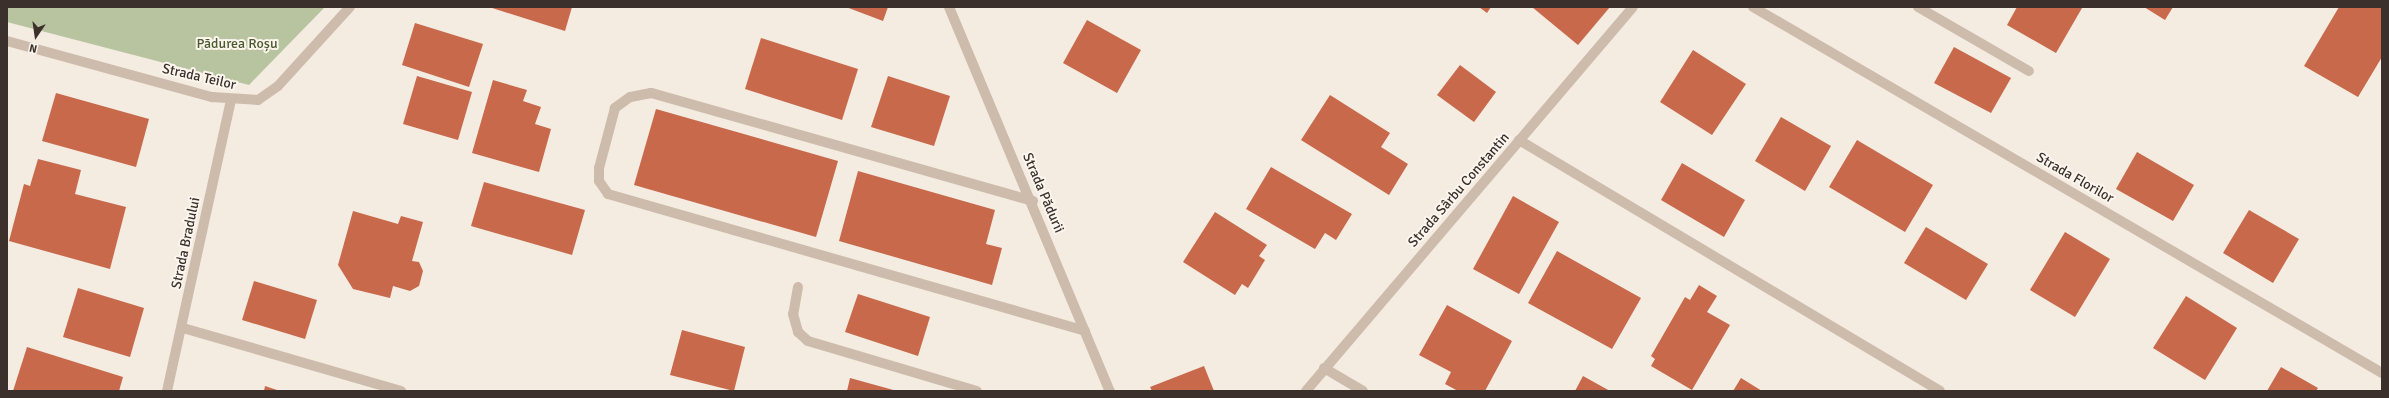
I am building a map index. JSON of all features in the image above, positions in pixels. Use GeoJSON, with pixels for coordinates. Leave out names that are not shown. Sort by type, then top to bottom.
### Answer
{"type":"FeatureCollection","features":[{"type":"Feature","properties":{"kind":"street","name":"Strada Teilor"},"geometry":{"type":"LineString","coordinates":[[7,41],[231,100],[258,100],[278,86],[350,7]]}},
{"type":"Feature","properties":{"kind":"street","name":"Strada Pădurii"},"geometry":{"type":"LineString","coordinates":[[949,7],[1033,201],[1110,391]]}},
{"type":"Feature","properties":{"kind":"street","name":"Strada Sârbu Constantin"},"geometry":{"type":"LineString","coordinates":[[1306,391],[1324,368],[1634,7]]}},
{"type":"Feature","properties":{"kind":"street","name":"Strada Florilor"},"geometry":{"type":"LineString","coordinates":[[1753,7],[2382,373]]}},
{"type":"Feature","properties":{"kind":"street"},"geometry":{"type":"LineString","coordinates":[[1918,7],[2029,71]]}},
{"type":"Feature","properties":{"kind":"street"},"geometry":{"type":"LineString","coordinates":[[1033,201],[651,93],[630,97],[615,108],[599,168],[600,181],[608,194],[1085,331]]}},
{"type":"Feature","properties":{"kind":"street","name":"Strada Bradului"},"geometry":{"type":"LineString","coordinates":[[167,391],[183,328],[231,100]]}},
{"type":"Feature","properties":{"kind":"street"},"geometry":{"type":"LineString","coordinates":[[1520,140],[1940,391]]}},
{"type":"Feature","properties":{"kind":"street"},"geometry":{"type":"LineString","coordinates":[[798,287],[793,314],[798,332],[808,340],[977,391]]}},
{"type":"Feature","properties":{"kind":"street"},"geometry":{"type":"LineString","coordinates":[[183,328],[401,391]]}},
{"type":"Feature","properties":{"kind":"street"},"geometry":{"type":"LineString","coordinates":[[1324,368],[1363,391]]}},
{"type":"Feature","properties":{"kind":"green space","name":"Pădurea Roșu"},"geometry":{"type":"Polygon","coordinates":[[[7,7],[325,7],[249,85],[7,22],[7,7]]]}},
{"type":"Feature","properties":{"kind":"building"},"geometry":{"type":"Polygon","coordinates":[[[489,7],[572,7],[565,31],[489,7]]]}},
{"type":"Feature","properties":{"kind":"building"},"geometry":{"type":"Polygon","coordinates":[[[846,7],[888,7],[883,21],[846,7]]]}},
{"type":"Feature","properties":{"kind":"building"},"geometry":{"type":"Polygon","coordinates":[[[1479,7],[1491,7],[1487,13],[1479,7]]]}},
{"type":"Feature","properties":{"kind":"building"},"geometry":{"type":"Polygon","coordinates":[[[1532,7],[1610,7],[1578,45],[1532,7]]]}},
{"type":"Feature","properties":{"kind":"building"},"geometry":{"type":"Polygon","coordinates":[[[2017,7],[2082,8],[2056,53],[2007,25],[2017,7]]]}},
{"type":"Feature","properties":{"kind":"building"},"geometry":{"type":"Polygon","coordinates":[[[2144,7],[2173,7],[2165,20],[2144,7]]]}},
{"type":"Feature","properties":{"kind":"building"},"geometry":{"type":"Polygon","coordinates":[[[2339,7],[2382,7],[2382,57],[2358,97],[2304,66],[2339,7]]]}},
{"type":"Feature","properties":{"kind":"building"},"geometry":{"type":"Polygon","coordinates":[[[1087,20],[1141,50],[1117,93],[1063,63],[1087,20]]]}},
{"type":"Feature","properties":{"kind":"building"},"geometry":{"type":"Polygon","coordinates":[[[415,23],[483,44],[469,87],[402,65],[415,23]]]}},
{"type":"Feature","properties":{"kind":"building"},"geometry":{"type":"Polygon","coordinates":[[[761,38],[858,69],[842,120],[745,89],[761,38]]]}},
{"type":"Feature","properties":{"kind":"building"},"geometry":{"type":"Polygon","coordinates":[[[1954,47],[2011,78],[1991,113],[1934,83],[1954,47]]]}},
{"type":"Feature","properties":{"kind":"building"},"geometry":{"type":"Polygon","coordinates":[[[1693,50],[1746,84],[1712,135],[1660,102],[1693,50]]]}},
{"type":"Feature","properties":{"kind":"building"},"geometry":{"type":"Polygon","coordinates":[[[1460,65],[1496,92],[1474,122],[1437,95],[1460,65]]]}},
{"type":"Feature","properties":{"kind":"building"},"geometry":{"type":"Polygon","coordinates":[[[417,76],[472,92],[458,140],[403,124],[417,76]]]}},
{"type":"Feature","properties":{"kind":"building"},"geometry":{"type":"Polygon","coordinates":[[[888,76],[950,96],[934,146],[871,127],[888,76]]]}},
{"type":"Feature","properties":{"kind":"building"},"geometry":{"type":"Polygon","coordinates":[[[493,80],[527,90],[523,101],[541,107],[535,124],[551,129],[539,172],[472,153],[493,80]]]}},
{"type":"Feature","properties":{"kind":"building"},"geometry":{"type":"Polygon","coordinates":[[[56,93],[149,119],[136,167],[42,141],[56,93]]]}},
{"type":"Feature","properties":{"kind":"building"},"geometry":{"type":"Polygon","coordinates":[[[1330,95],[1390,133],[1381,147],[1408,164],[1389,195],[1301,140],[1330,95]]]}},
{"type":"Feature","properties":{"kind":"building"},"geometry":{"type":"Polygon","coordinates":[[[656,109],[838,161],[816,237],[634,185],[656,109]]]}},
{"type":"Feature","properties":{"kind":"building"},"geometry":{"type":"Polygon","coordinates":[[[1781,117],[1831,146],[1805,191],[1755,161],[1781,117]]]}},
{"type":"Feature","properties":{"kind":"building"},"geometry":{"type":"Polygon","coordinates":[[[1857,140],[1933,185],[1905,232],[1829,187],[1857,140]]]}},
{"type":"Feature","properties":{"kind":"building"},"geometry":{"type":"Polygon","coordinates":[[[2137,152],[2194,185],[2173,221],[2116,189],[2137,152]]]}},
{"type":"Feature","properties":{"kind":"building"},"geometry":{"type":"Polygon","coordinates":[[[38,159],[81,170],[75,194],[126,207],[110,269],[9,241],[24,184],[30,186],[38,159]]]}},
{"type":"Feature","properties":{"kind":"building"},"geometry":{"type":"Polygon","coordinates":[[[1682,163],[1745,200],[1724,237],[1661,200],[1682,163]]]}},
{"type":"Feature","properties":{"kind":"building"},"geometry":{"type":"Polygon","coordinates":[[[1271,167],[1352,214],[1336,240],[1325,233],[1315,249],[1246,209],[1271,167]]]}},
{"type":"Feature","properties":{"kind":"building"},"geometry":{"type":"Polygon","coordinates":[[[858,171],[995,210],[986,244],[1002,248],[992,285],[839,241],[858,171]]]}},
{"type":"Feature","properties":{"kind":"building"},"geometry":{"type":"Polygon","coordinates":[[[484,182],[585,210],[572,255],[471,226],[484,182]]]}},
{"type":"Feature","properties":{"kind":"building"},"geometry":{"type":"Polygon","coordinates":[[[1513,196],[1559,222],[1519,294],[1473,269],[1513,196]]]}},
{"type":"Feature","properties":{"kind":"building"},"geometry":{"type":"Polygon","coordinates":[[[2249,210],[2299,239],[2273,283],[2223,253],[2249,210]]]}},
{"type":"Feature","properties":{"kind":"building"},"geometry":{"type":"Polygon","coordinates":[[[353,211],[398,224],[401,216],[423,222],[412,261],[419,262],[423,271],[419,286],[410,291],[393,286],[390,298],[353,289],[338,265],[353,211]]]}},
{"type":"Feature","properties":{"kind":"building"},"geometry":{"type":"Polygon","coordinates":[[[1215,212],[1267,245],[1259,256],[1265,260],[1248,288],[1242,284],[1235,295],[1183,262],[1215,212]]]}},
{"type":"Feature","properties":{"kind":"building"},"geometry":{"type":"Polygon","coordinates":[[[1926,227],[1988,264],[1966,300],[1904,263],[1926,227]]]}},
{"type":"Feature","properties":{"kind":"building"},"geometry":{"type":"Polygon","coordinates":[[[2065,232],[2110,259],[2075,317],[2030,290],[2065,232]]]}},
{"type":"Feature","properties":{"kind":"building"},"geometry":{"type":"Polygon","coordinates":[[[1557,251],[1641,298],[1612,349],[1528,303],[1557,251]]]}},
{"type":"Feature","properties":{"kind":"building"},"geometry":{"type":"Polygon","coordinates":[[[254,281],[317,300],[305,339],[242,320],[254,281]]]}},
{"type":"Feature","properties":{"kind":"building"},"geometry":{"type":"Polygon","coordinates":[[[1699,285],[1717,296],[1707,312],[1730,325],[1692,390],[1651,366],[1655,359],[1651,356],[1685,297],[1690,300],[1699,285]]]}},
{"type":"Feature","properties":{"kind":"building"},"geometry":{"type":"Polygon","coordinates":[[[78,288],[144,308],[130,357],[63,337],[78,288]]]}},
{"type":"Feature","properties":{"kind":"building"},"geometry":{"type":"Polygon","coordinates":[[[858,294],[930,317],[918,356],[845,332],[858,294]]]}},
{"type":"Feature","properties":{"kind":"building"},"geometry":{"type":"Polygon","coordinates":[[[2186,296],[2237,328],[2205,380],[2153,348],[2186,296]]]}},
{"type":"Feature","properties":{"kind":"building"},"geometry":{"type":"Polygon","coordinates":[[[1447,305],[1512,341],[1485,391],[1458,391],[1445,384],[1451,372],[1419,355],[1447,305]]]}},
{"type":"Feature","properties":{"kind":"building"},"geometry":{"type":"Polygon","coordinates":[[[682,330],[745,347],[734,391],[670,375],[682,330]]]}},
{"type":"Feature","properties":{"kind":"building"},"geometry":{"type":"Polygon","coordinates":[[[27,347],[123,377],[119,391],[13,391],[27,347]]]}},
{"type":"Feature","properties":{"kind":"building"},"geometry":{"type":"Polygon","coordinates":[[[1204,366],[1214,391],[1152,391],[1150,387],[1204,366]]]}},
{"type":"Feature","properties":{"kind":"building"},"geometry":{"type":"Polygon","coordinates":[[[2281,367],[2318,388],[2316,391],[2267,391],[2281,367]]]}},
{"type":"Feature","properties":{"kind":"building"},"geometry":{"type":"Polygon","coordinates":[[[1583,376],[1610,391],[1575,391],[1583,376]]]}},
{"type":"Feature","properties":{"kind":"building"},"geometry":{"type":"Polygon","coordinates":[[[850,378],[897,391],[847,391],[850,378]]]}},
{"type":"Feature","properties":{"kind":"building"},"geometry":{"type":"Polygon","coordinates":[[[1741,378],[1762,391],[1733,391],[1741,378]]]}},
{"type":"Feature","properties":{"kind":"building"},"geometry":{"type":"Polygon","coordinates":[[[265,386],[280,391],[264,391],[265,386]]]}}]}
